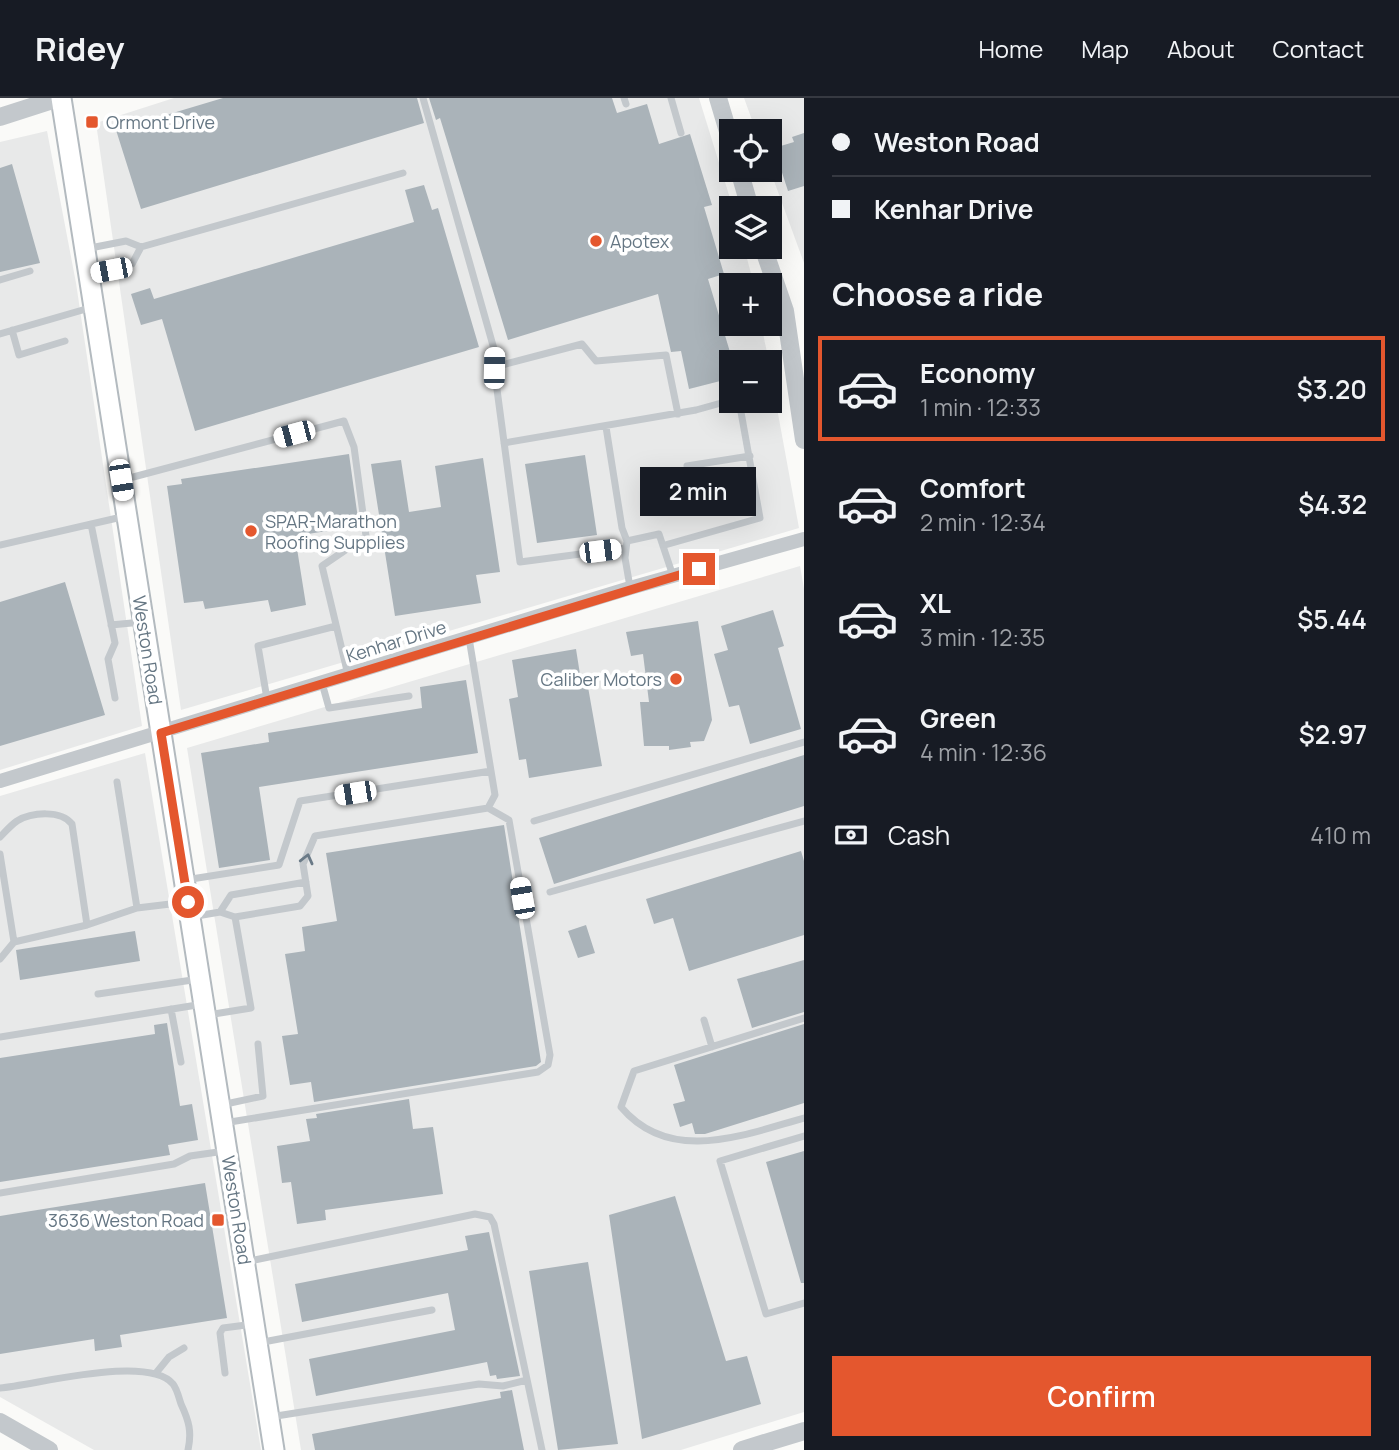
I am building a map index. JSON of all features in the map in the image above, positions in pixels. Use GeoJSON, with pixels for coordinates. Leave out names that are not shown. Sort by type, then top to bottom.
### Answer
{"type":"FeatureCollection","features":[{"type":"Feature","properties":{"kind":"main road","name":"Weston Road"},"geometry":{"type":"LineString","coordinates":[[60,98],[274,1450]]}},
{"type":"Feature","properties":{"kind":"street"},"geometry":{"type":"LineString","coordinates":[[0,117],[60,98]]}},
{"type":"Feature","properties":{"kind":"street"},"geometry":{"type":"LineString","coordinates":[[718,98],[724,119]]}},
{"type":"Feature","properties":{"kind":"street"},"geometry":{"type":"LineString","coordinates":[[767,259],[785,311],[804,440]]}},
{"type":"Feature","properties":{"kind":"street","name":"Kenhar Drive"},"geometry":{"type":"LineString","coordinates":[[0,781],[631,588],[804,539]]}},
{"type":"Feature","properties":{"kind":"street"},"geometry":{"type":"LineString","coordinates":[[0,1422],[49,1450]]}},
{"type":"Feature","properties":{"kind":"street"},"geometry":{"type":"LineString","coordinates":[[742,1450],[804,1431]]}},
{"type":"Feature","properties":{"kind":"lane"},"geometry":{"type":"LineString","coordinates":[[423,98],[494,349],[494,368],[520,562],[627,544],[659,534],[665,545],[673,576]]}},
{"type":"Feature","properties":{"kind":"lane"},"geometry":{"type":"LineString","coordinates":[[671,98],[681,133]]}},
{"type":"Feature","properties":{"kind":"lane"},"geometry":{"type":"LineString","coordinates":[[85,249],[126,241],[141,247],[403,173]]}},
{"type":"Feature","properties":{"kind":"lane"},"geometry":{"type":"LineString","coordinates":[[89,275],[132,264],[141,247]]}},
{"type":"Feature","properties":{"kind":"lane"},"geometry":{"type":"LineString","coordinates":[[0,280],[30,271]]}},
{"type":"Feature","properties":{"kind":"lane"},"geometry":{"type":"LineString","coordinates":[[0,334],[94,307]]}},
{"type":"Feature","properties":{"kind":"lane"},"geometry":{"type":"LineString","coordinates":[[12,330],[19,355],[65,341]]}},
{"type":"Feature","properties":{"kind":"lane"},"geometry":{"type":"LineString","coordinates":[[494,368],[582,344],[596,361],[666,355],[678,414]]}},
{"type":"Feature","properties":{"kind":"lane"},"geometry":{"type":"LineString","coordinates":[[504,443],[678,414],[719,403]]}},
{"type":"Feature","properties":{"kind":"lane"},"geometry":{"type":"LineString","coordinates":[[665,545],[760,518],[741,413]]}},
{"type":"Feature","properties":{"kind":"lane"},"geometry":{"type":"LineString","coordinates":[[121,480],[344,421],[354,447],[366,536],[322,566],[348,676]]}},
{"type":"Feature","properties":{"kind":"lane"},"geometry":{"type":"LineString","coordinates":[[606,427],[627,544],[625,558],[631,588]]}},
{"type":"Feature","properties":{"kind":"lane"},"geometry":{"type":"LineString","coordinates":[[687,466],[750,456]]}},
{"type":"Feature","properties":{"kind":"lane"},"geometry":{"type":"LineString","coordinates":[[0,545],[127,516]]}},
{"type":"Feature","properties":{"kind":"lane"},"geometry":{"type":"LineString","coordinates":[[90,524],[115,643],[108,659],[115,698]]}},
{"type":"Feature","properties":{"kind":"lane"},"geometry":{"type":"LineString","coordinates":[[111,625],[144,622]]}},
{"type":"Feature","properties":{"kind":"lane"},"geometry":{"type":"LineString","coordinates":[[267,700],[258,646],[336,626]]}},
{"type":"Feature","properties":{"kind":"lane"},"geometry":{"type":"LineString","coordinates":[[469,638],[495,795],[488,808]]}},
{"type":"Feature","properties":{"kind":"lane"},"geometry":{"type":"LineString","coordinates":[[322,683],[329,708],[409,696]]}},
{"type":"Feature","properties":{"kind":"lane"},"geometry":{"type":"LineString","coordinates":[[534,821],[804,742]]}},
{"type":"Feature","properties":{"kind":"lane"},"geometry":{"type":"LineString","coordinates":[[185,880],[279,865],[300,801],[491,771]]}},
{"type":"Feature","properties":{"kind":"lane"},"geometry":{"type":"LineString","coordinates":[[117,782],[138,908]]}},
{"type":"Feature","properties":{"kind":"lane"},"geometry":{"type":"LineString","coordinates":[[0,959],[14,942],[87,925],[138,908],[189,909],[220,912],[235,917],[300,906],[308,896],[303,864],[315,836],[488,808],[509,820],[550,1055],[548,1065],[538,1072],[221,1114]]}},
{"type":"Feature","properties":{"kind":"lane"},"geometry":{"type":"LineString","coordinates":[[0,837],[19,820],[55,813],[66,817],[72,824],[87,925]]}},
{"type":"Feature","properties":{"kind":"lane"},"geometry":{"type":"LineString","coordinates":[[550,892],[804,821]]}},
{"type":"Feature","properties":{"kind":"lane"},"geometry":{"type":"LineString","coordinates":[[0,854],[14,942]]}},
{"type":"Feature","properties":{"kind":"lane"},"geometry":{"type":"LineString","coordinates":[[220,912],[231,895],[306,882]]}},
{"type":"Feature","properties":{"kind":"lane"},"geometry":{"type":"LineString","coordinates":[[0,1037],[171,1009],[251,1008],[235,917]]}},
{"type":"Feature","properties":{"kind":"lane"},"geometry":{"type":"LineString","coordinates":[[98,994],[200,979]]}},
{"type":"Feature","properties":{"kind":"lane"},"geometry":{"type":"LineString","coordinates":[[171,1009],[181,1062]]}},
{"type":"Feature","properties":{"kind":"lane"},"geometry":{"type":"LineString","coordinates":[[804,1018],[634,1071],[621,1107],[648,1128],[672,1140],[686,1143],[735,1137],[804,1118]]}},
{"type":"Feature","properties":{"kind":"lane"},"geometry":{"type":"LineString","coordinates":[[704,1020],[712,1047]]}},
{"type":"Feature","properties":{"kind":"lane"},"geometry":{"type":"LineString","coordinates":[[221,1114],[264,1096],[258,1044]]}},
{"type":"Feature","properties":{"kind":"lane"},"geometry":{"type":"LineString","coordinates":[[804,1136],[720,1161],[766,1314],[804,1303]]}},
{"type":"Feature","properties":{"kind":"lane"},"geometry":{"type":"LineString","coordinates":[[0,1193],[174,1164],[190,1156],[227,1151]]}},
{"type":"Feature","properties":{"kind":"lane"},"geometry":{"type":"LineString","coordinates":[[245,1262],[482,1214],[494,1224],[542,1450]]}},
{"type":"Feature","properties":{"kind":"lane"},"geometry":{"type":"LineString","coordinates":[[225,1373],[220,1333],[223,1328],[256,1334],[432,1310]]}},
{"type":"Feature","properties":{"kind":"lane"},"geometry":{"type":"LineString","coordinates":[[156,1373],[169,1357],[184,1348]]}},
{"type":"Feature","properties":{"kind":"lane"},"geometry":{"type":"LineString","coordinates":[[0,1388],[112,1372],[156,1373],[173,1384],[188,1418],[192,1433],[188,1450]]}},
{"type":"Feature","properties":{"kind":"lane"},"geometry":{"type":"LineString","coordinates":[[269,1418],[479,1384],[503,1385],[527,1380]]}},
{"type":"Feature","properties":{"kind":"shaded area"},"geometry":{"type":"Polygon","coordinates":[[[174,98],[699,98],[719,163],[719,182],[725,182],[729,196],[719,196],[719,259],[747,259],[751,273],[719,273],[719,336],[764,336],[766,350],[719,350],[719,413],[778,413],[799,528],[181,710],[96,123],[174,98]]]}},
{"type":"Feature","properties":{"kind":"shaded area"},"geometry":{"type":"Polygon","coordinates":[[[744,98],[804,98],[804,263],[782,203],[782,196],[780,196],[774,182],[782,182],[782,119],[752,119],[744,98]]]}},
{"type":"Feature","properties":{"kind":"shaded area"},"geometry":{"type":"Polygon","coordinates":[[[47,131],[76,283],[142,726],[0,770],[0,142],[47,131]]]}},
{"type":"Feature","properties":{"kind":"shaded area"},"geometry":{"type":"Polygon","coordinates":[[[800,566],[804,589],[804,1412],[681,1450],[301,1450],[187,748],[800,566]]]}},
{"type":"Feature","properties":{"kind":"shaded area"},"geometry":{"type":"Polygon","coordinates":[[[145,753],[261,1450],[94,1450],[0,1397],[0,796],[145,753]]]}},
{"type":"Feature","properties":{"kind":"building"},"geometry":{"type":"Polygon","coordinates":[[[223,98],[417,98],[424,123],[141,209],[116,130],[223,98]]]}},
{"type":"Feature","properties":{"kind":"building","name":"Apotex"},"geometry":{"type":"Polygon","coordinates":[[[429,98],[612,98],[617,113],[647,104],[659,144],[690,134],[712,205],[704,207],[724,273],[708,279],[719,316],[719,336],[725,336],[729,350],[719,350],[719,381],[689,389],[681,351],[671,352],[658,294],[508,340],[440,118],[436,120],[429,98]]]}},
{"type":"Feature","properties":{"kind":"building"},"geometry":{"type":"Polygon","coordinates":[[[804,133],[804,186],[788,191],[782,173],[782,146],[794,142],[792,137],[804,133]]]}},
{"type":"Feature","properties":{"kind":"building"},"geometry":{"type":"Polygon","coordinates":[[[12,164],[40,263],[0,272],[0,168],[12,164]]]}},
{"type":"Feature","properties":{"kind":"building"},"geometry":{"type":"Polygon","coordinates":[[[424,185],[432,210],[438,208],[479,347],[195,431],[162,319],[141,325],[131,294],[150,288],[154,299],[414,222],[405,190],[424,185]]]}},
{"type":"Feature","properties":{"kind":"building","name":"SPAR-Marathon Roofing Supplies"},"geometry":{"type":"Polygon","coordinates":[[[349,454],[359,526],[295,536],[306,605],[271,612],[268,600],[205,609],[203,601],[184,603],[167,486],[182,484],[181,479],[349,454]]]}},
{"type":"Feature","properties":{"kind":"building"},"geometry":{"type":"Polygon","coordinates":[[[585,455],[597,535],[537,543],[525,464],[585,455]]]}},
{"type":"Feature","properties":{"kind":"building"},"geometry":{"type":"Polygon","coordinates":[[[483,458],[500,572],[476,575],[481,603],[395,616],[371,464],[401,460],[409,512],[441,507],[435,466],[483,458]]]}},
{"type":"Feature","properties":{"kind":"building"},"geometry":{"type":"Polygon","coordinates":[[[65,582],[105,715],[0,746],[0,602],[65,582]]]}},
{"type":"Feature","properties":{"kind":"building"},"geometry":{"type":"Polygon","coordinates":[[[773,610],[784,646],[778,648],[801,729],[750,744],[739,705],[729,707],[714,654],[728,650],[721,626],[773,610]]]}},
{"type":"Feature","properties":{"kind":"building","name":"Caliber Motors"},"geometry":{"type":"Polygon","coordinates":[[[698,621],[712,720],[704,741],[690,742],[691,747],[669,750],[669,746],[644,746],[640,702],[649,702],[643,654],[631,656],[626,632],[698,621]]]}},
{"type":"Feature","properties":{"kind":"building"},"geometry":{"type":"Polygon","coordinates":[[[576,649],[582,687],[588,687],[602,766],[529,778],[526,759],[519,760],[509,699],[518,697],[512,660],[576,649]]]}},
{"type":"Feature","properties":{"kind":"building"},"geometry":{"type":"Polygon","coordinates":[[[466,680],[478,753],[259,787],[270,860],[219,868],[201,753],[269,742],[268,733],[422,708],[420,687],[466,680]]]}},
{"type":"Feature","properties":{"kind":"building"},"geometry":{"type":"Polygon","coordinates":[[[804,755],[804,806],[554,884],[539,838],[804,755]]]}},
{"type":"Feature","properties":{"kind":"building"},"geometry":{"type":"Polygon","coordinates":[[[504,825],[541,1062],[536,1066],[314,1102],[311,1082],[290,1085],[282,1036],[298,1034],[285,954],[305,951],[302,927],[337,921],[326,853],[504,825]]]}},
{"type":"Feature","properties":{"kind":"building"},"geometry":{"type":"Polygon","coordinates":[[[801,851],[804,861],[804,935],[689,971],[673,918],[654,924],[646,899],[801,851]]]}},
{"type":"Feature","properties":{"kind":"building"},"geometry":{"type":"Polygon","coordinates":[[[586,925],[595,953],[578,958],[568,931],[586,925]]]}},
{"type":"Feature","properties":{"kind":"building"},"geometry":{"type":"Polygon","coordinates":[[[135,931],[140,961],[20,980],[16,950],[135,931]]]}},
{"type":"Feature","properties":{"kind":"building"},"geometry":{"type":"Polygon","coordinates":[[[804,960],[804,1012],[752,1028],[737,979],[804,960]]]}},
{"type":"Feature","properties":{"kind":"building"},"geometry":{"type":"Polygon","coordinates":[[[167,1023],[180,1106],[192,1104],[198,1140],[168,1145],[170,1155],[0,1182],[0,1058],[155,1034],[154,1025],[167,1023]]]}},
{"type":"Feature","properties":{"kind":"building"},"geometry":{"type":"Polygon","coordinates":[[[804,1024],[804,1103],[705,1134],[695,1134],[692,1123],[680,1127],[673,1104],[685,1101],[674,1065],[804,1024]]]}},
{"type":"Feature","properties":{"kind":"building"},"geometry":{"type":"Polygon","coordinates":[[[409,1099],[413,1129],[433,1127],[443,1194],[325,1210],[326,1220],[297,1224],[291,1182],[282,1183],[277,1146],[310,1141],[306,1119],[317,1118],[316,1114],[409,1099]]]}},
{"type":"Feature","properties":{"kind":"building"},"geometry":{"type":"Polygon","coordinates":[[[804,1151],[804,1283],[801,1283],[766,1162],[804,1151]]]}},
{"type":"Feature","properties":{"kind":"building"},"geometry":{"type":"Polygon","coordinates":[[[205,1183],[227,1318],[120,1335],[122,1347],[95,1351],[94,1339],[0,1354],[0,1216],[205,1183]]]}},
{"type":"Feature","properties":{"kind":"building"},"geometry":{"type":"Polygon","coordinates":[[[675,1196],[726,1361],[747,1356],[761,1404],[642,1439],[609,1215],[675,1196]]]}},
{"type":"Feature","properties":{"kind":"building"},"geometry":{"type":"Polygon","coordinates":[[[489,1232],[520,1376],[497,1379],[496,1375],[490,1376],[487,1362],[316,1396],[309,1359],[455,1330],[448,1293],[302,1322],[295,1284],[468,1250],[465,1236],[489,1232]]]}},
{"type":"Feature","properties":{"kind":"building"},"geometry":{"type":"Polygon","coordinates":[[[588,1262],[618,1444],[558,1450],[529,1271],[588,1262]]]}},
{"type":"Feature","properties":{"kind":"building"},"geometry":{"type":"Polygon","coordinates":[[[512,1390],[524,1450],[315,1450],[312,1434],[501,1398],[500,1392],[512,1390]]]}},
{"type":"Feature","properties":{"kind":"place","name":"Ormont Drive"},"geometry":{"type":"Point","coordinates":[92,122]}},
{"type":"Feature","properties":{"kind":"place","name":"Apotex"},"geometry":{"type":"Point","coordinates":[596,241]}},
{"type":"Feature","properties":{"kind":"place","name":"SPAR-Marathon Roofing Supplies"},"geometry":{"type":"Point","coordinates":[251,531]}},
{"type":"Feature","properties":{"kind":"place","name":"Caliber Motors"},"geometry":{"type":"Point","coordinates":[676,679]}},
{"type":"Feature","properties":{"kind":"place","name":"3636 Weston Road"},"geometry":{"type":"Point","coordinates":[218,1220]}},
{"type":"Feature","properties":{"kind":"route"},"geometry":{"type":"LineString","coordinates":[[188,902],[161,733],[699,569]]}}]}
